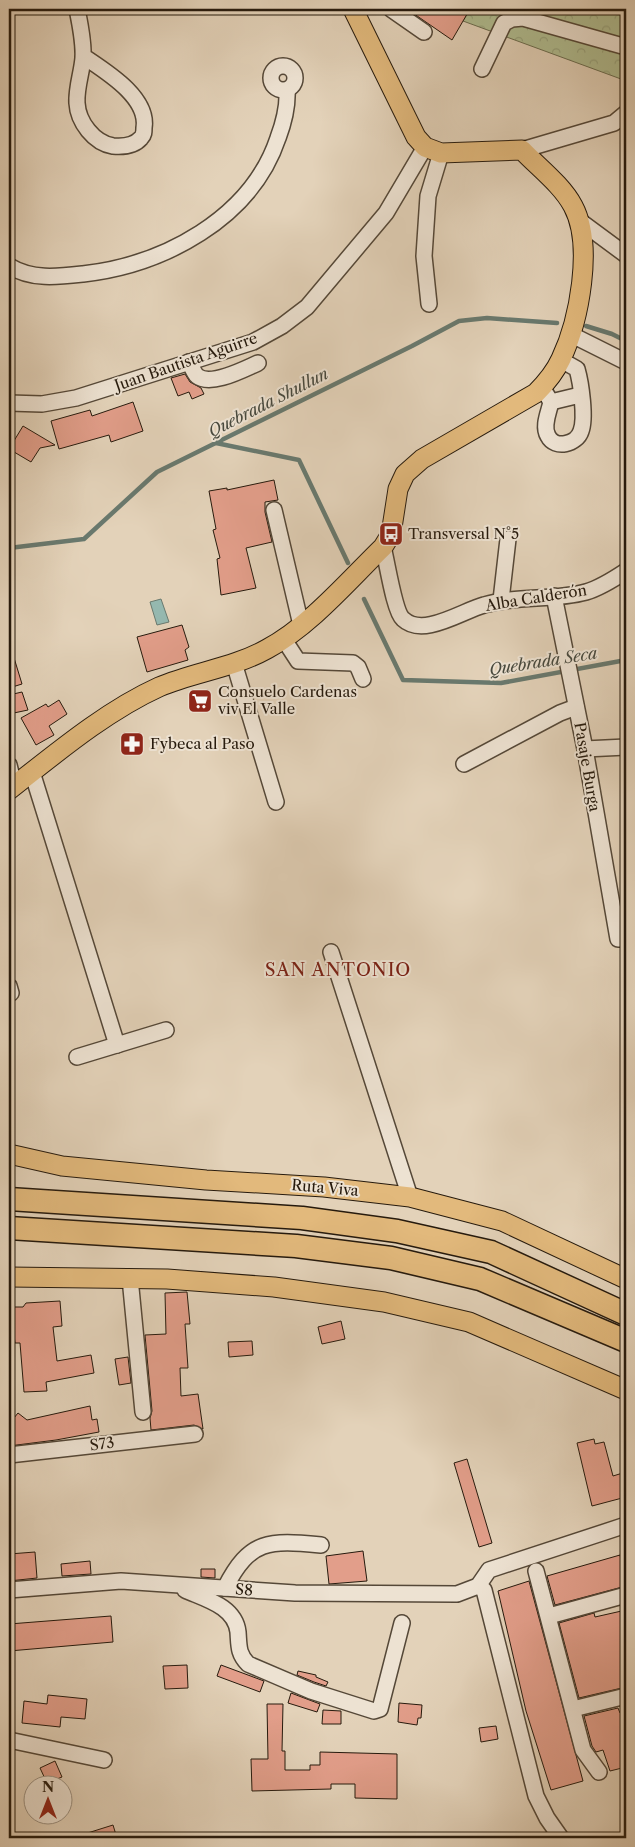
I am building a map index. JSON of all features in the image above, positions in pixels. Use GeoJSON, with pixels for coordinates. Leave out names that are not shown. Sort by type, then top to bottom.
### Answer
{"type":"FeatureCollection","features":[{"type":"Feature","properties":{"kind":"highway"},"geometry":{"type":"LineString","coordinates":[[9,1199],[302,1218],[397,1231],[491,1252],[626,1314]]}},
{"type":"Feature","properties":{"kind":"highway"},"geometry":{"type":"LineString","coordinates":[[9,1228],[296,1246],[391,1258],[480,1279],[626,1341]]}},
{"type":"Feature","properties":{"kind":"main road"},"geometry":{"type":"LineString","coordinates":[[12,787],[127,703],[161,687],[234,663],[266,650],[301,625],[383,547],[391,534],[398,489],[405,474],[422,459],[536,393],[547,394],[561,360],[577,310],[583,245],[580,222],[573,204],[522,150],[433,150],[416,137],[353,9]]}},
{"type":"Feature","properties":{"kind":"main road","name":"Ruta Viva"},"geometry":{"type":"LineString","coordinates":[[9,1154],[62,1166],[206,1180],[324,1187],[410,1197],[502,1221],[626,1279]]}},
{"type":"Feature","properties":{"kind":"main road"},"geometry":{"type":"LineString","coordinates":[[9,1277],[130,1278],[274,1287],[393,1304],[469,1322],[626,1390]]}},
{"type":"Feature","properties":{"kind":"street"},"geometry":{"type":"LineString","coordinates":[[77,9],[83,56],[77,103],[84,125],[98,141],[125,146],[135,144],[143,136],[146,120],[138,104],[119,82],[83,56]]}},
{"type":"Feature","properties":{"kind":"street"},"geometry":{"type":"LineString","coordinates":[[391,9],[424,32]]}},
{"type":"Feature","properties":{"kind":"street"},"geometry":{"type":"LineString","coordinates":[[482,69],[504,23],[512,19],[523,18],[626,47]]}},
{"type":"Feature","properties":{"kind":"street"},"geometry":{"type":"LineString","coordinates":[[9,266],[19,272],[43,277],[109,271],[156,256],[204,232],[234,208],[253,185],[273,154],[288,101],[287,90]]}},
{"type":"Feature","properties":{"kind":"street"},"geometry":{"type":"LineString","coordinates":[[522,150],[614,123],[626,113]]}},
{"type":"Feature","properties":{"kind":"street"},"geometry":{"type":"LineString","coordinates":[[429,304],[424,256],[433,150]]}},
{"type":"Feature","properties":{"kind":"street","name":"Juan Bautista Aguirre"},"geometry":{"type":"LineString","coordinates":[[9,403],[42,404],[76,398],[252,342],[282,326],[307,307],[386,213],[433,150]]}},
{"type":"Feature","properties":{"kind":"street"},"geometry":{"type":"LineString","coordinates":[[580,222],[626,255]]}},
{"type":"Feature","properties":{"kind":"street"},"geometry":{"type":"LineString","coordinates":[[570,334],[626,362]]}},
{"type":"Feature","properties":{"kind":"street"},"geometry":{"type":"LineString","coordinates":[[561,360],[577,369],[580,395],[581,431],[577,438],[562,445],[553,442],[546,429],[547,394],[580,395]]}},
{"type":"Feature","properties":{"kind":"street"},"geometry":{"type":"LineString","coordinates":[[190,362],[196,375],[212,379],[258,363]]}},
{"type":"Feature","properties":{"kind":"street"},"geometry":{"type":"LineString","coordinates":[[274,510],[301,625]]}},
{"type":"Feature","properties":{"kind":"street"},"geometry":{"type":"LineString","coordinates":[[501,600],[508,538]]}},
{"type":"Feature","properties":{"kind":"street","name":"Alba Calderón"},"geometry":{"type":"LineString","coordinates":[[383,547],[396,608],[403,620],[419,626],[442,622],[483,605],[501,600],[586,592],[626,571]]}},
{"type":"Feature","properties":{"kind":"street","name":"Pasaje Burga"},"geometry":{"type":"LineString","coordinates":[[554,596],[622,939]]}},
{"type":"Feature","properties":{"kind":"street"},"geometry":{"type":"LineString","coordinates":[[283,638],[298,661],[352,663],[358,667],[363,679]]}},
{"type":"Feature","properties":{"kind":"street"},"geometry":{"type":"LineString","coordinates":[[234,663],[276,802]]}},
{"type":"Feature","properties":{"kind":"street"},"geometry":{"type":"LineString","coordinates":[[464,764],[560,713],[576,707]]}},
{"type":"Feature","properties":{"kind":"street"},"geometry":{"type":"LineString","coordinates":[[585,749],[626,747]]}},
{"type":"Feature","properties":{"kind":"street"},"geometry":{"type":"LineString","coordinates":[[9,765],[12,787]]}},
{"type":"Feature","properties":{"kind":"street"},"geometry":{"type":"LineString","coordinates":[[32,772],[117,1045]]}},
{"type":"Feature","properties":{"kind":"street"},"geometry":{"type":"LineString","coordinates":[[331,952],[410,1197]]}},
{"type":"Feature","properties":{"kind":"street"},"geometry":{"type":"LineString","coordinates":[[77,1058],[166,1030]]}},
{"type":"Feature","properties":{"kind":"street"},"geometry":{"type":"LineString","coordinates":[[130,1278],[143,1412]]}},
{"type":"Feature","properties":{"kind":"street","name":"S73"},"geometry":{"type":"LineString","coordinates":[[9,1455],[195,1434]]}},
{"type":"Feature","properties":{"kind":"street","name":"S8"},"geometry":{"type":"LineString","coordinates":[[9,1590],[121,1581],[295,1593],[457,1594],[478,1586],[489,1570],[626,1525]]}},
{"type":"Feature","properties":{"kind":"street"},"geometry":{"type":"LineString","coordinates":[[226,1588],[237,1565],[259,1547],[281,1542],[321,1545]]}},
{"type":"Feature","properties":{"kind":"street"},"geometry":{"type":"LineString","coordinates":[[536,1571],[583,1750],[600,1772]]}},
{"type":"Feature","properties":{"kind":"street"},"geometry":{"type":"LineString","coordinates":[[174,1586],[216,1603],[226,1610],[235,1622],[242,1658],[248,1664],[311,1691],[374,1711],[380,1709],[402,1623]]}},
{"type":"Feature","properties":{"kind":"street"},"geometry":{"type":"LineString","coordinates":[[478,1586],[484,1590],[536,1796],[547,1818],[561,1838]]}},
{"type":"Feature","properties":{"kind":"street"},"geometry":{"type":"LineString","coordinates":[[549,1616],[626,1595]]}},
{"type":"Feature","properties":{"kind":"street"},"geometry":{"type":"LineString","coordinates":[[573,1709],[626,1696]]}},
{"type":"Feature","properties":{"kind":"street"},"geometry":{"type":"LineString","coordinates":[[9,1740],[104,1760]]}},
{"type":"Feature","properties":{"kind":"green space"},"geometry":{"type":"Polygon","coordinates":[[[470,9],[626,9],[626,69],[621,79],[463,21],[470,9]]]}},
{"type":"Feature","properties":{"kind":"water"},"geometry":{"type":"Polygon","coordinates":[[[161,599],[169,622],[157,625],[150,602],[161,599]]]}},
{"type":"Feature","properties":{"kind":"building"},"geometry":{"type":"Polygon","coordinates":[[[407,9],[470,9],[452,40],[407,9]]]}},
{"type":"Feature","properties":{"kind":"building"},"geometry":{"type":"Polygon","coordinates":[[[185,374],[190,382],[201,388],[204,394],[192,399],[189,392],[178,396],[171,378],[185,374]]]}},
{"type":"Feature","properties":{"kind":"building"},"geometry":{"type":"Polygon","coordinates":[[[133,402],[143,431],[111,442],[109,435],[59,449],[51,421],[90,410],[92,416],[133,402]]]}},
{"type":"Feature","properties":{"kind":"building"},"geometry":{"type":"Polygon","coordinates":[[[23,426],[55,445],[40,448],[31,462],[9,449],[23,426]]]}},
{"type":"Feature","properties":{"kind":"building"},"geometry":{"type":"Polygon","coordinates":[[[274,480],[278,500],[265,502],[265,512],[272,542],[246,548],[256,588],[221,595],[217,559],[220,558],[213,530],[216,529],[209,491],[227,488],[227,490],[274,480]]]}},
{"type":"Feature","properties":{"kind":"building"},"geometry":{"type":"Polygon","coordinates":[[[182,625],[189,647],[185,650],[188,660],[147,672],[137,637],[182,625]]]}},
{"type":"Feature","properties":{"kind":"building"},"geometry":{"type":"Polygon","coordinates":[[[9,648],[11,648],[22,684],[9,688],[9,648]]]}},
{"type":"Feature","properties":{"kind":"building"},"geometry":{"type":"Polygon","coordinates":[[[22,692],[28,710],[9,714],[9,695],[22,692]]]}},
{"type":"Feature","properties":{"kind":"building"},"geometry":{"type":"Polygon","coordinates":[[[59,700],[67,714],[49,726],[54,735],[36,745],[21,718],[46,704],[48,707],[59,700]]]}},
{"type":"Feature","properties":{"kind":"building"},"geometry":{"type":"Polygon","coordinates":[[[187,1292],[190,1324],[185,1324],[188,1368],[180,1368],[181,1396],[198,1394],[203,1429],[194,1425],[151,1430],[150,1418],[152,1411],[145,1335],[166,1334],[165,1293],[187,1292]]]}},
{"type":"Feature","properties":{"kind":"building"},"geometry":{"type":"Polygon","coordinates":[[[60,1301],[62,1326],[53,1327],[57,1361],[91,1355],[94,1373],[46,1382],[47,1391],[24,1392],[20,1343],[15,1343],[12,1320],[9,1313],[14,1307],[23,1307],[26,1303],[60,1301]]]}},
{"type":"Feature","properties":{"kind":"building"},"geometry":{"type":"Polygon","coordinates":[[[341,1321],[345,1339],[322,1344],[318,1327],[341,1321]]]}},
{"type":"Feature","properties":{"kind":"building"},"geometry":{"type":"Polygon","coordinates":[[[252,1341],[253,1355],[229,1357],[228,1342],[252,1341]]]}},
{"type":"Feature","properties":{"kind":"building"},"geometry":{"type":"Polygon","coordinates":[[[128,1357],[131,1383],[119,1385],[115,1359],[128,1357]]]}},
{"type":"Feature","properties":{"kind":"building"},"geometry":{"type":"Polygon","coordinates":[[[90,1406],[92,1420],[97,1419],[99,1432],[9,1446],[9,1424],[18,1413],[27,1420],[90,1406]]]}},
{"type":"Feature","properties":{"kind":"building"},"geometry":{"type":"Polygon","coordinates":[[[594,1439],[595,1444],[604,1442],[613,1476],[626,1472],[626,1497],[592,1506],[577,1443],[594,1439]]]}},
{"type":"Feature","properties":{"kind":"building"},"geometry":{"type":"Polygon","coordinates":[[[467,1459],[492,1543],[479,1547],[454,1463],[467,1459]]]}},
{"type":"Feature","properties":{"kind":"building"},"geometry":{"type":"Polygon","coordinates":[[[363,1551],[367,1581],[329,1584],[326,1556],[363,1551]]]}},
{"type":"Feature","properties":{"kind":"building"},"geometry":{"type":"Polygon","coordinates":[[[35,1552],[37,1578],[9,1581],[9,1554],[35,1552]]]}},
{"type":"Feature","properties":{"kind":"building"},"geometry":{"type":"Polygon","coordinates":[[[620,1555],[626,1586],[555,1605],[547,1576],[620,1555]]]}},
{"type":"Feature","properties":{"kind":"building"},"geometry":{"type":"Polygon","coordinates":[[[90,1561],[91,1574],[62,1576],[61,1564],[90,1561]]]}},
{"type":"Feature","properties":{"kind":"building"},"geometry":{"type":"Polygon","coordinates":[[[201,1569],[215,1569],[215,1578],[201,1577],[201,1569]]]}},
{"type":"Feature","properties":{"kind":"building"},"geometry":{"type":"Polygon","coordinates":[[[529,1581],[583,1781],[551,1790],[526,1711],[498,1591],[529,1581]]]}},
{"type":"Feature","properties":{"kind":"building"},"geometry":{"type":"Polygon","coordinates":[[[626,1610],[626,1687],[579,1698],[559,1623],[594,1613],[595,1617],[626,1610]]]}},
{"type":"Feature","properties":{"kind":"building"},"geometry":{"type":"Polygon","coordinates":[[[111,1616],[113,1642],[9,1651],[9,1624],[111,1616]]]}},
{"type":"Feature","properties":{"kind":"building"},"geometry":{"type":"Polygon","coordinates":[[[187,1665],[188,1688],[165,1689],[163,1666],[187,1665]]]}},
{"type":"Feature","properties":{"kind":"building"},"geometry":{"type":"Polygon","coordinates":[[[221,1665],[264,1681],[260,1692],[217,1676],[221,1665]]]}},
{"type":"Feature","properties":{"kind":"building"},"geometry":{"type":"Polygon","coordinates":[[[298,1671],[316,1675],[316,1677],[328,1682],[326,1686],[314,1682],[297,1675],[298,1671]]]}},
{"type":"Feature","properties":{"kind":"building"},"geometry":{"type":"Polygon","coordinates":[[[291,1693],[320,1704],[317,1712],[288,1703],[291,1693]]]}},
{"type":"Feature","properties":{"kind":"building"},"geometry":{"type":"Polygon","coordinates":[[[48,1695],[87,1699],[85,1719],[61,1717],[60,1727],[22,1723],[24,1701],[47,1704],[48,1695]]]}},
{"type":"Feature","properties":{"kind":"building"},"geometry":{"type":"Polygon","coordinates":[[[399,1703],[422,1705],[421,1718],[418,1718],[417,1725],[398,1722],[399,1703]]]}},
{"type":"Feature","properties":{"kind":"building"},"geometry":{"type":"Polygon","coordinates":[[[267,1704],[283,1704],[282,1751],[285,1751],[285,1770],[310,1770],[310,1765],[320,1765],[320,1752],[397,1754],[397,1799],[355,1798],[355,1784],[331,1784],[331,1789],[252,1791],[251,1759],[268,1759],[267,1704]]]}},
{"type":"Feature","properties":{"kind":"building"},"geometry":{"type":"Polygon","coordinates":[[[618,1708],[620,1713],[626,1711],[626,1767],[610,1771],[603,1750],[596,1752],[592,1746],[584,1716],[618,1708]]]}},
{"type":"Feature","properties":{"kind":"building"},"geometry":{"type":"Polygon","coordinates":[[[323,1710],[341,1711],[341,1724],[322,1724],[323,1710]]]}},
{"type":"Feature","properties":{"kind":"building"},"geometry":{"type":"Polygon","coordinates":[[[496,1726],[498,1739],[481,1742],[479,1728],[496,1726]]]}},
{"type":"Feature","properties":{"kind":"building"},"geometry":{"type":"Polygon","coordinates":[[[55,1761],[61,1774],[43,1774],[40,1768],[55,1761]]]}},
{"type":"Feature","properties":{"kind":"building"},"geometry":{"type":"Polygon","coordinates":[[[113,1825],[117,1838],[78,1838],[78,1836],[113,1825]]]}},
{"type":"Feature","properties":{"kind":"waterway","name":"Quebrada Shullun"},"geometry":{"type":"LineString","coordinates":[[9,548],[84,539],[157,472],[459,321],[487,318],[557,323]]}},
{"type":"Feature","properties":{"kind":"waterway","name":"Quebrada Shullun"},"geometry":{"type":"LineString","coordinates":[[586,326],[612,334],[626,341]]}},
{"type":"Feature","properties":{"kind":"waterway","name":"Quebrada Seca"},"geometry":{"type":"LineString","coordinates":[[216,443],[299,460],[348,563]]}},
{"type":"Feature","properties":{"kind":"waterway","name":"Quebrada Seca"},"geometry":{"type":"LineString","coordinates":[[364,599],[403,680],[501,683],[626,660]]}},
{"type":"Feature","properties":{"kind":"place","name":"Transversal N°5"},"geometry":{"type":"Point","coordinates":[391,534]}},
{"type":"Feature","properties":{"kind":"place","name":"Consuelo Cardenas viv El Valle"},"geometry":{"type":"Point","coordinates":[200,701]}},
{"type":"Feature","properties":{"kind":"place","name":"Fybeca al Paso"},"geometry":{"type":"Point","coordinates":[132,744]}},
{"type":"Feature","properties":{"kind":"district","name":"SAN ANTONIO"},"geometry":{"type":"Point","coordinates":[338,970]}}]}
